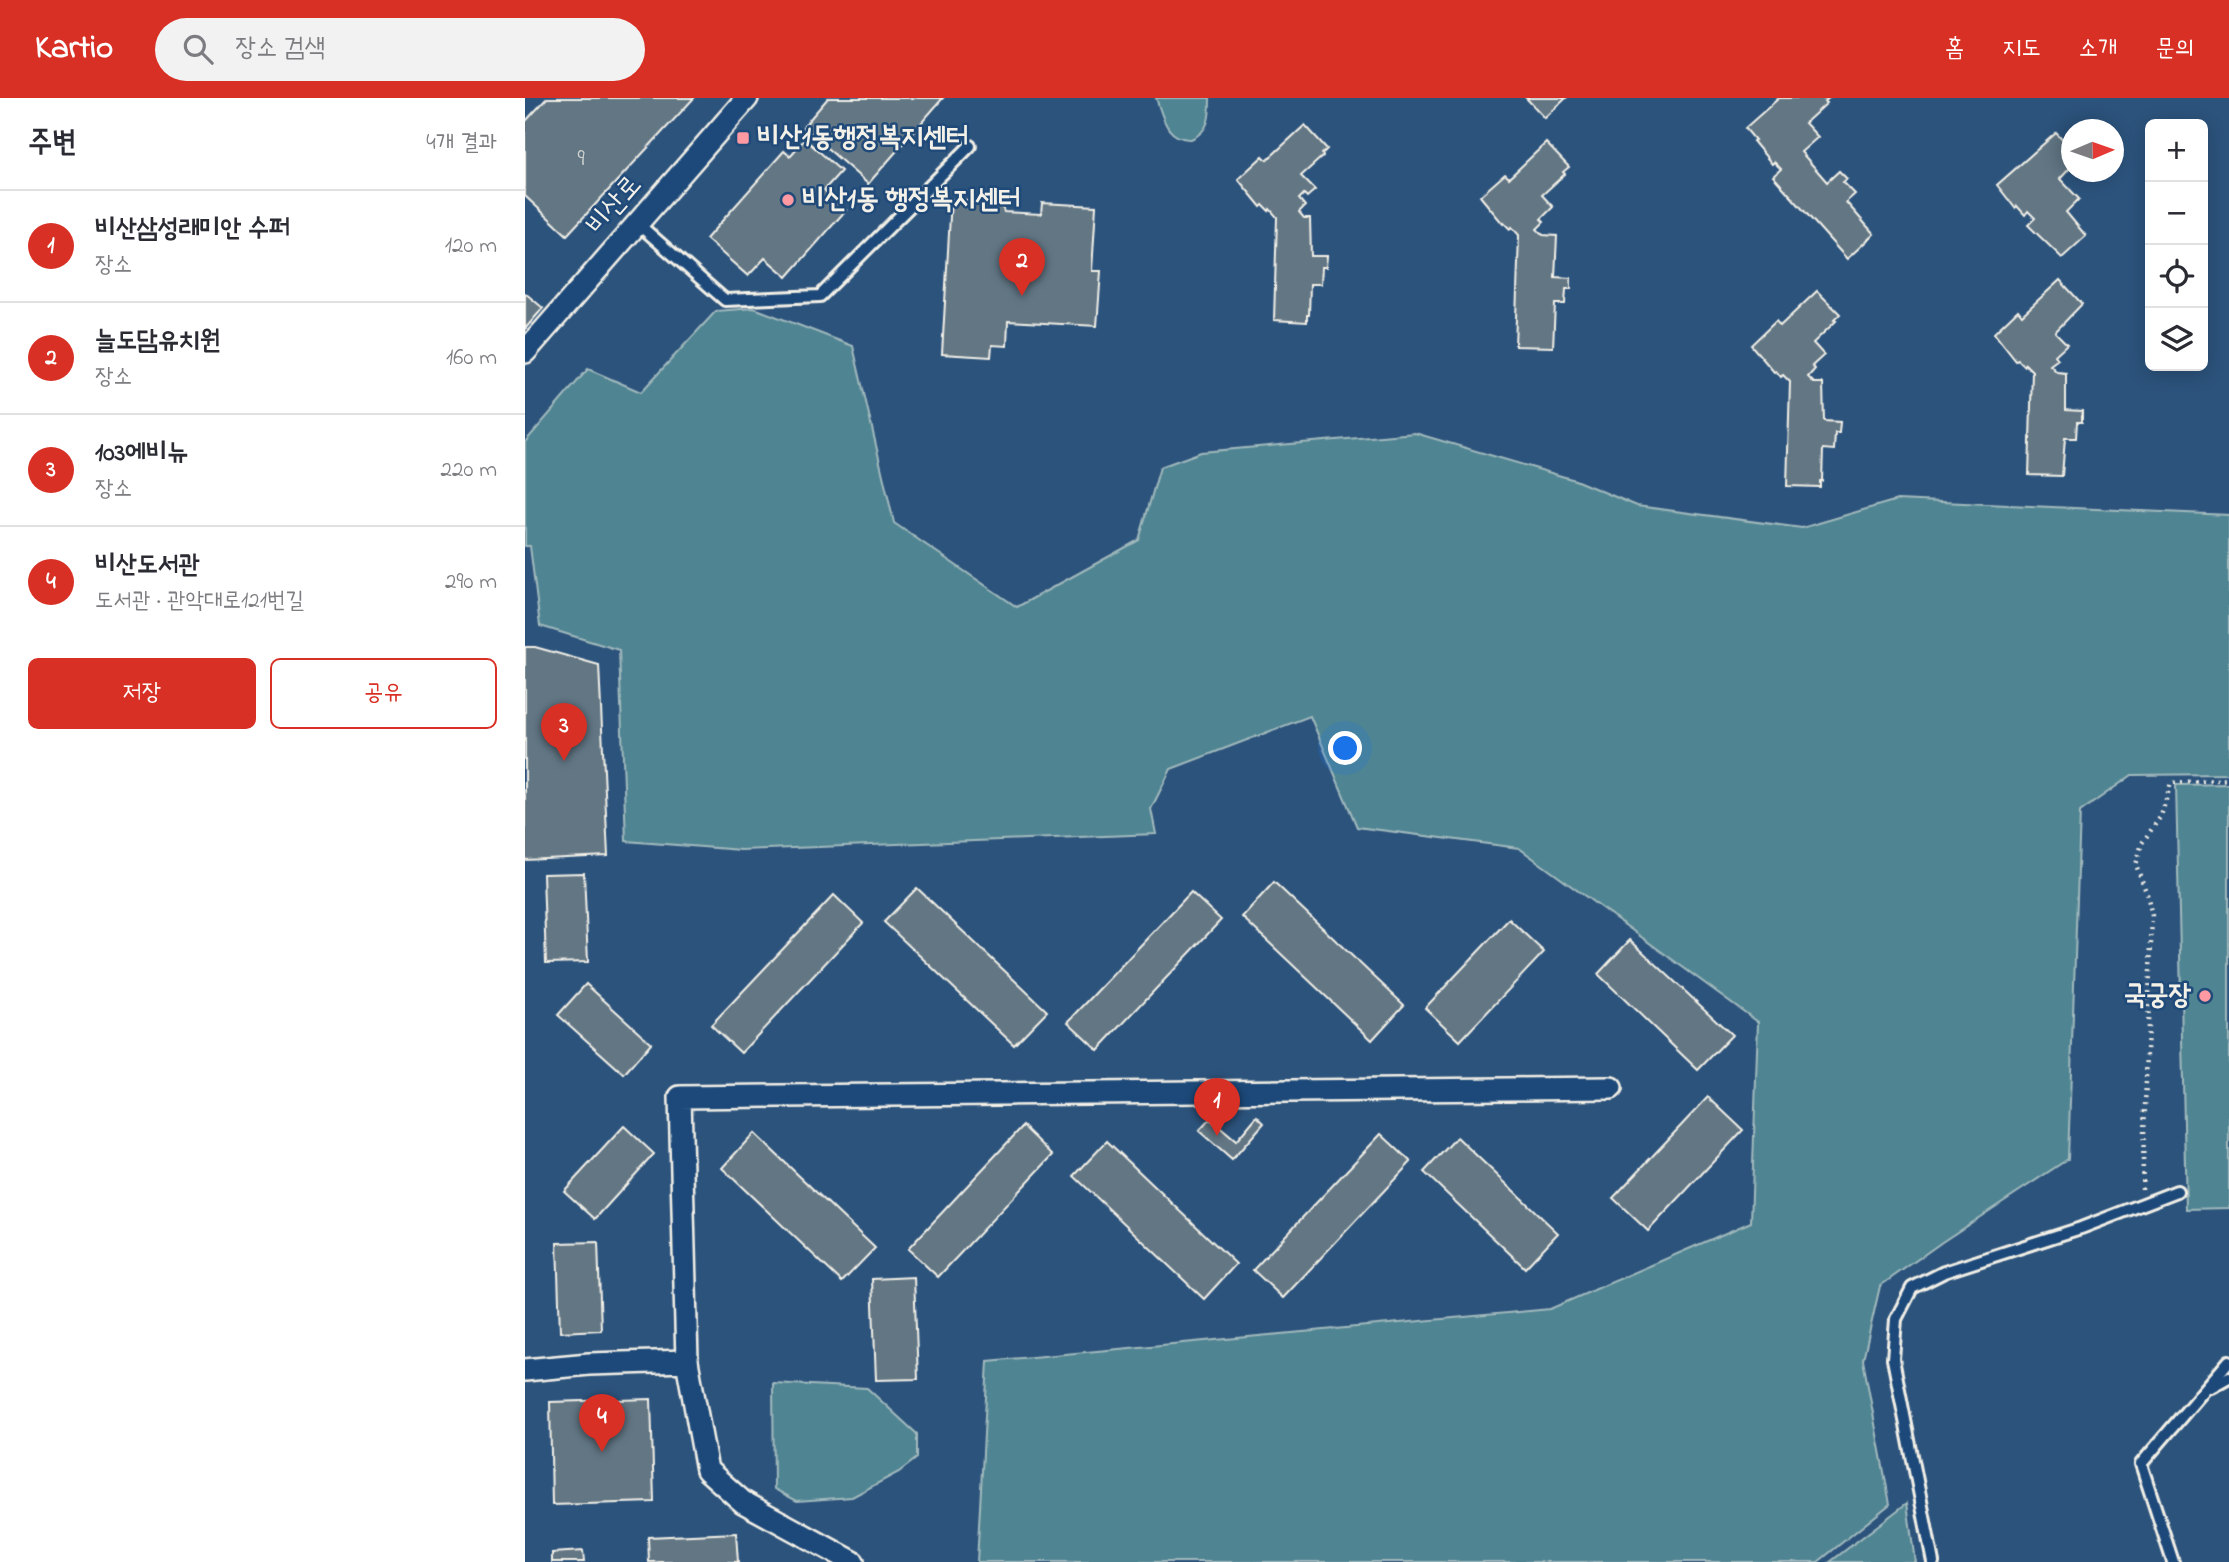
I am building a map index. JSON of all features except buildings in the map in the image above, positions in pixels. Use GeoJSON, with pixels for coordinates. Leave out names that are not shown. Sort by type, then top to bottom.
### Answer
{"type":"FeatureCollection","features":[{"type":"Feature","properties":{"kind":"street","name":"비산로"},"geometry":{"type":"LineString","coordinates":[[525,352],[747,98]]}},
{"type":"Feature","properties":{"kind":"street"},"geometry":{"type":"LineString","coordinates":[[853,1562],[743,1502],[707,1471],[687,1361],[680,1097],[1611,1088]]}},
{"type":"Feature","properties":{"kind":"street"},"geometry":{"type":"LineString","coordinates":[[525,1370],[589,1364],[687,1361]]}},
{"type":"Feature","properties":{"kind":"lane"},"geometry":{"type":"LineString","coordinates":[[638,223],[725,300],[820,296],[970,146]]}},
{"type":"Feature","properties":{"kind":"lane"},"geometry":{"type":"LineString","coordinates":[[1933,1562],[1893,1359],[1896,1319],[1912,1287],[1944,1272],[2081,1228],[2177,1191]]}},
{"type":"Feature","properties":{"kind":"lane"},"geometry":{"type":"LineString","coordinates":[[2173,1562],[2141,1464],[2229,1361]]}},
{"type":"Feature","properties":{"kind":"lane"},"geometry":{"type":"LineString","coordinates":[[2202,1392],[2229,1377]]}},
{"type":"Feature","properties":{"kind":"path"},"geometry":{"type":"LineString","coordinates":[[2141,1205],[2147,1107],[2152,916],[2136,865],[2142,843],[2161,816],[2171,783],[2229,779]]}},
{"type":"Feature","properties":{"kind":"green space"},"geometry":{"type":"Polygon","coordinates":[[[1156,98],[1210,98],[1209,117],[1202,132],[1191,139],[1176,136],[1167,126],[1156,98]]]}},
{"type":"Feature","properties":{"kind":"green space"},"geometry":{"type":"Polygon","coordinates":[[[754,308],[853,346],[894,523],[1017,607],[1139,540],[1160,467],[1201,452],[1415,433],[1575,480],[1637,506],[1802,528],[1897,500],[2229,515],[2229,774],[2132,775],[2080,812],[2068,1159],[1880,1286],[1863,1360],[1890,1504],[1818,1562],[977,1562],[988,1361],[1550,1309],[1751,1222],[1758,1022],[1519,848],[1357,827],[1310,716],[1171,769],[1151,809],[1156,834],[741,850],[626,841],[619,650],[540,626],[530,546],[525,546],[525,442],[588,369],[641,392],[716,311],[754,308]]]}},
{"type":"Feature","properties":{"kind":"green space","name":"국궁장"},"geometry":{"type":"Polygon","coordinates":[[[2229,784],[2229,1208],[2186,1209],[2176,785],[2229,784]]]}},
{"type":"Feature","properties":{"kind":"green space"},"geometry":{"type":"Polygon","coordinates":[[[773,1383],[867,1388],[917,1434],[917,1458],[899,1472],[852,1497],[797,1501],[774,1489],[773,1383]]]}},
{"type":"Feature","properties":{"kind":"green space"},"geometry":{"type":"Polygon","coordinates":[[[1907,1503],[1915,1562],[1830,1562],[1907,1503]]]}},
{"type":"Feature","properties":{"kind":"place","name":"비산1동행정복지센터"},"geometry":{"type":"Point","coordinates":[743,138]}},
{"type":"Feature","properties":{"kind":"place","name":"비산1동 행정복지센터"},"geometry":{"type":"Point","coordinates":[788,200]}},
{"type":"Feature","properties":{"kind":"place","name":"늘도담유치원"},"geometry":{"type":"Point","coordinates":[1022,296]}},
{"type":"Feature","properties":{"kind":"place","name":"103에비뉴"},"geometry":{"type":"Point","coordinates":[564,761]}},
{"type":"Feature","properties":{"kind":"place","name":"국궁장"},"geometry":{"type":"Point","coordinates":[2205,996]}},
{"type":"Feature","properties":{"kind":"place","name":"비산삼성래미안 수퍼"},"geometry":{"type":"Point","coordinates":[1217,1136]}},
{"type":"Feature","properties":{"kind":"place","name":"비산도서관"},"geometry":{"type":"Point","coordinates":[602,1452]}}]}
